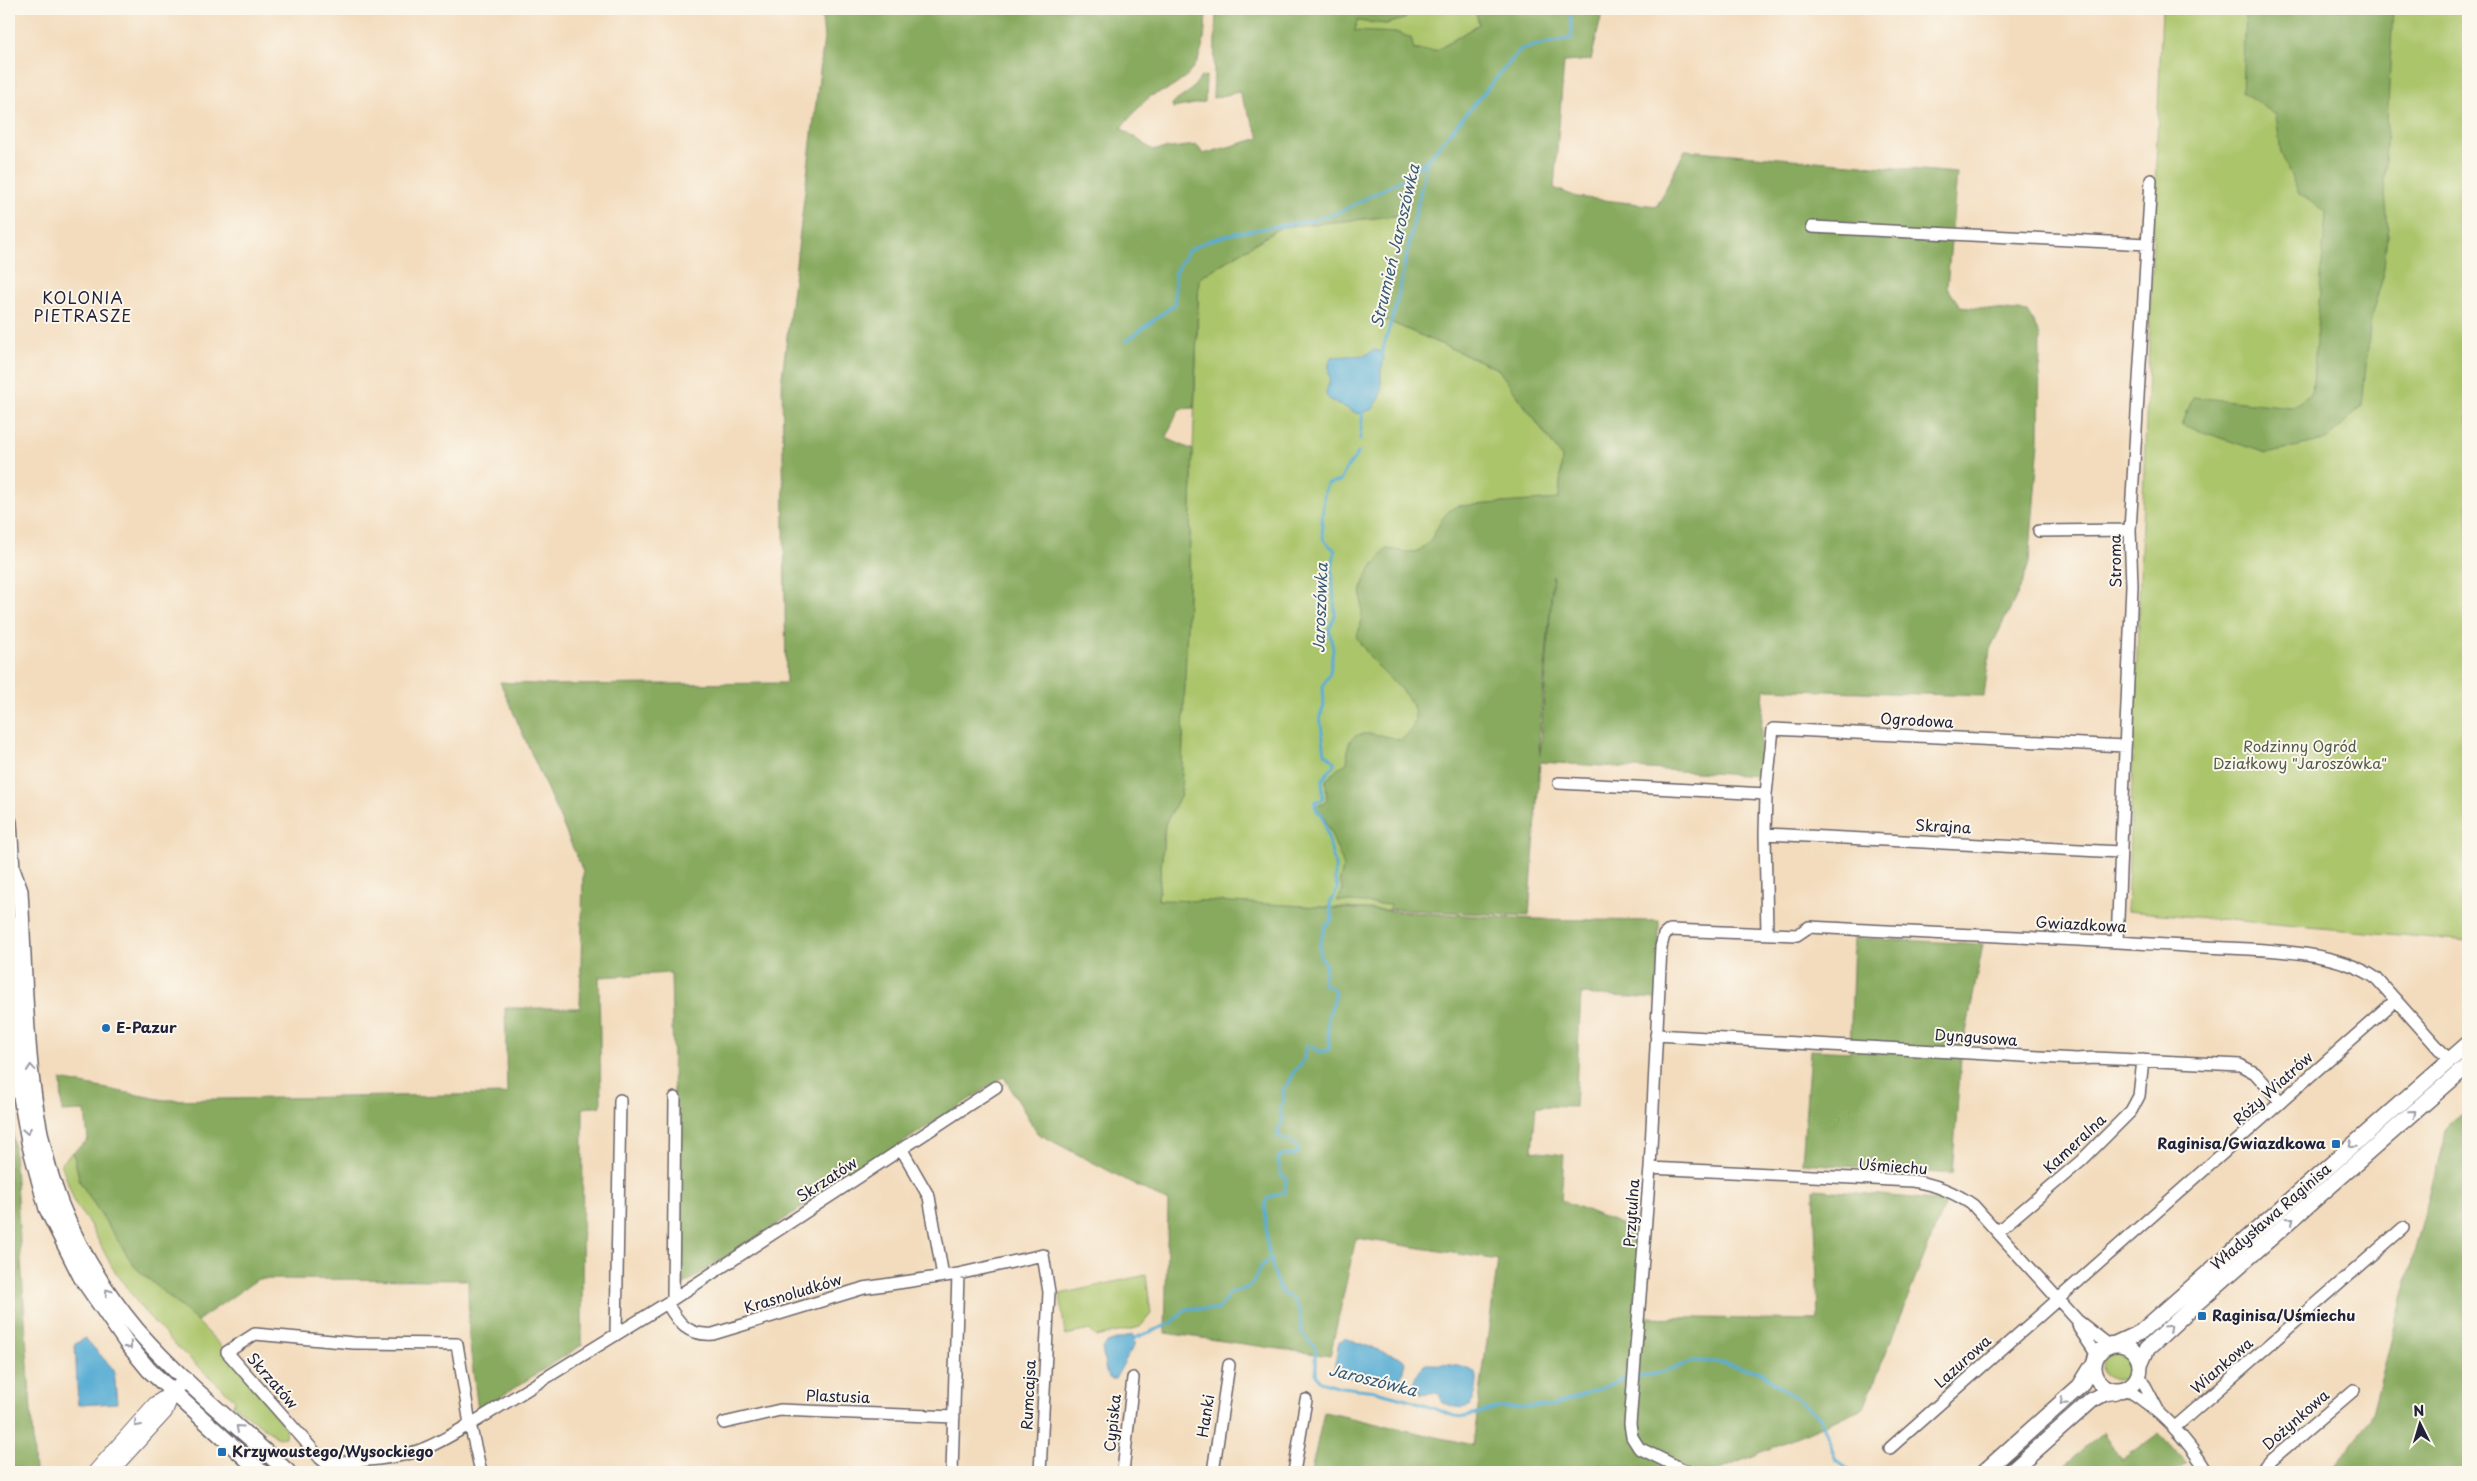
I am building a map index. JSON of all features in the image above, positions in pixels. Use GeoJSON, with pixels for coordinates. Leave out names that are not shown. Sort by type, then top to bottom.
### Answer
{"type":"FeatureCollection","features":[{"type":"Feature","properties":{"kind":"main road"},"geometry":{"type":"LineString","coordinates":[[9,822],[10,877],[20,891],[33,1089],[39,1128],[61,1204],[85,1253],[110,1294],[138,1331],[186,1379],[288,1472]]}},
{"type":"Feature","properties":{"kind":"main road"},"geometry":{"type":"LineString","coordinates":[[9,926],[20,1091],[29,1142],[47,1209],[81,1277],[103,1311],[149,1370],[261,1472]]}},
{"type":"Feature","properties":{"kind":"main road","name":"Władysława Raginisa"},"geometry":{"type":"LineString","coordinates":[[2112,1344],[2141,1332],[2468,1044]]}},
{"type":"Feature","properties":{"kind":"main road","name":"Władysława Raginisa"},"geometry":{"type":"LineString","coordinates":[[2140,1370],[2147,1349],[2192,1306],[2468,1065]]}},
{"type":"Feature","properties":{"kind":"main road"},"geometry":{"type":"LineString","coordinates":[[1984,1472],[2080,1386],[2095,1360],[2112,1344],[2130,1348],[2137,1356],[2140,1370],[2136,1380],[2121,1390],[2105,1393],[2092,1400],[2011,1472]]}},
{"type":"Feature","properties":{"kind":"main road"},"geometry":{"type":"LineString","coordinates":[[2095,1360],[2097,1380],[2106,1388],[2121,1390]]}},
{"type":"Feature","properties":{"kind":"street","name":"Stroma"},"geometry":{"type":"LineString","coordinates":[[2117,942],[2132,585],[2130,530],[2151,180]]}},
{"type":"Feature","properties":{"kind":"street"},"geometry":{"type":"LineString","coordinates":[[1812,226],[2147,244]]}},
{"type":"Feature","properties":{"kind":"street"},"geometry":{"type":"LineString","coordinates":[[2039,531],[2130,530]]}},
{"type":"Feature","properties":{"kind":"street","name":"Ogrodowa"},"geometry":{"type":"LineString","coordinates":[[1767,934],[1766,794],[1773,730],[2125,746]]}},
{"type":"Feature","properties":{"kind":"street"},"geometry":{"type":"LineString","coordinates":[[1559,783],[1766,794]]}},
{"type":"Feature","properties":{"kind":"street","name":"Skrajna"},"geometry":{"type":"LineString","coordinates":[[1765,834],[2120,852]]}},
{"type":"Feature","properties":{"kind":"street","name":"Gwiazdkowa"},"geometry":{"type":"LineString","coordinates":[[1673,928],[1797,935],[1809,927],[2117,942],[2327,958],[2364,970],[2377,979],[2449,1060]]}},
{"type":"Feature","properties":{"kind":"street","name":"Przytulna"},"geometry":{"type":"LineString","coordinates":[[1673,928],[1667,932],[1662,940],[1650,1168],[1630,1431],[1635,1444],[1643,1451],[1688,1472]]}},
{"type":"Feature","properties":{"kind":"street","name":"Róży Wiatrów"},"geometry":{"type":"LineString","coordinates":[[2057,1298],[2207,1169],[2280,1101],[2396,1000]]}},
{"type":"Feature","properties":{"kind":"street","name":"Dyngusowa"},"geometry":{"type":"LineString","coordinates":[[1656,1035],[2076,1059],[2143,1060],[2240,1066],[2256,1073],[2280,1101]]}},
{"type":"Feature","properties":{"kind":"street","name":"Kameralna"},"geometry":{"type":"LineString","coordinates":[[1997,1232],[2081,1161],[2132,1111],[2139,1096],[2143,1060]]}},
{"type":"Feature","properties":{"kind":"street","name":"Skrzatów"},"geometry":{"type":"LineString","coordinates":[[470,1424],[457,1344],[354,1343],[255,1334],[228,1352],[326,1463],[386,1457],[417,1451],[470,1424],[670,1301],[996,1087]]}},
{"type":"Feature","properties":{"kind":"street"},"geometry":{"type":"LineString","coordinates":[[670,1301],[675,1098]]}},
{"type":"Feature","properties":{"kind":"street"},"geometry":{"type":"LineString","coordinates":[[616,1334],[620,1100]]}},
{"type":"Feature","properties":{"kind":"street"},"geometry":{"type":"LineString","coordinates":[[902,1150],[928,1197],[943,1276]]}},
{"type":"Feature","properties":{"kind":"street","name":"Uśmiechu"},"geometry":{"type":"LineString","coordinates":[[1650,1168],[1926,1183],[1940,1187],[1966,1200],[2078,1320],[2112,1344]]}},
{"type":"Feature","properties":{"kind":"street","name":"Wiankowa"},"geometry":{"type":"LineString","coordinates":[[2174,1428],[2402,1228]]}},
{"type":"Feature","properties":{"kind":"street","name":"Krasnoludków"},"geometry":{"type":"LineString","coordinates":[[670,1301],[678,1322],[686,1329],[695,1333],[713,1334],[864,1288],[958,1274],[1043,1255]]}},
{"type":"Feature","properties":{"kind":"street","name":"Rumcajsa"},"geometry":{"type":"LineString","coordinates":[[1040,1472],[1049,1292],[1043,1255]]}},
{"type":"Feature","properties":{"kind":"street"},"geometry":{"type":"LineString","coordinates":[[952,1472],[958,1274]]}},
{"type":"Feature","properties":{"kind":"street","name":"Lazurowa"},"geometry":{"type":"LineString","coordinates":[[1890,1448],[2057,1298]]}},
{"type":"Feature","properties":{"kind":"street","name":"Uśmiechu"},"geometry":{"type":"LineString","coordinates":[[2078,1320],[2079,1328],[2095,1360]]}},
{"type":"Feature","properties":{"kind":"street","name":"Hanki"},"geometry":{"type":"LineString","coordinates":[[1213,1472],[1229,1365]]}},
{"type":"Feature","properties":{"kind":"street"},"geometry":{"type":"LineString","coordinates":[[2140,1370],[2160,1413]]}},
{"type":"Feature","properties":{"kind":"street","name":"Cypiska"},"geometry":{"type":"LineString","coordinates":[[1123,1472],[1133,1378]]}},
{"type":"Feature","properties":{"kind":"street"},"geometry":{"type":"LineString","coordinates":[[95,1472],[155,1404],[173,1392],[186,1379]]}},
{"type":"Feature","properties":{"kind":"street"},"geometry":{"type":"LineString","coordinates":[[2121,1390],[2160,1413],[2174,1428],[2207,1472]]}},
{"type":"Feature","properties":{"kind":"street","name":"Dożynkowa"},"geometry":{"type":"LineString","coordinates":[[2258,1472],[2354,1390]]}},
{"type":"Feature","properties":{"kind":"street"},"geometry":{"type":"LineString","coordinates":[[110,1472],[164,1412],[173,1392]]}},
{"type":"Feature","properties":{"kind":"street"},"geometry":{"type":"LineString","coordinates":[[1294,1472],[1306,1400]]}},
{"type":"Feature","properties":{"kind":"street","name":"Plastusia"},"geometry":{"type":"LineString","coordinates":[[724,1423],[780,1410],[954,1416]]}},
{"type":"Feature","properties":{"kind":"street"},"geometry":{"type":"LineString","coordinates":[[470,1424],[481,1472]]}},
{"type":"Feature","properties":{"kind":"green space"},"geometry":{"type":"Polygon","coordinates":[[[821,9],[1206,9],[1203,45],[1195,65],[1180,82],[1147,99],[1121,128],[1153,150],[1197,145],[1203,154],[1260,138],[1239,92],[1213,98],[1216,9],[1406,9],[1408,12],[1405,19],[1386,24],[1357,21],[1355,31],[1399,33],[1411,38],[1414,50],[1436,51],[1479,24],[1475,9],[1603,9],[1591,60],[1564,62],[1554,188],[1577,197],[1657,206],[1685,150],[1957,173],[1947,287],[1960,306],[2028,312],[2040,336],[2039,442],[2029,563],[2022,585],[1990,649],[1984,696],[1764,689],[1758,776],[1540,762],[1529,916],[1389,909],[1390,905],[1337,901],[1343,890],[1339,882],[1344,866],[1323,814],[1318,812],[1315,806],[1323,804],[1327,800],[1326,780],[1347,763],[1348,745],[1353,738],[1358,735],[1373,734],[1401,740],[1411,730],[1415,720],[1414,710],[1410,701],[1379,668],[1356,636],[1361,619],[1363,583],[1371,568],[1386,549],[1414,552],[1424,547],[1445,515],[1458,506],[1559,499],[1562,457],[1498,369],[1381,318],[1405,215],[1281,227],[1199,278],[1194,408],[1179,409],[1166,438],[1193,450],[1181,795],[1165,824],[1158,900],[1215,901],[1533,919],[1659,921],[1658,999],[1581,994],[1575,1107],[1536,1106],[1532,1151],[1564,1155],[1561,1200],[1645,1234],[1640,1317],[1818,1320],[1814,1189],[1946,1201],[1864,1408],[1715,1472],[1684,1472],[1598,1464],[1597,1472],[1311,1472],[1324,1412],[1473,1445],[1498,1260],[1356,1238],[1330,1356],[1165,1333],[1168,1202],[1037,1133],[1004,1077],[678,1288],[671,973],[599,977],[601,1106],[583,1108],[582,1345],[478,1411],[469,1338],[468,1280],[258,1279],[197,1321],[135,1267],[80,1182],[73,1152],[88,1140],[85,1111],[62,1112],[61,1080],[164,1100],[507,1094],[505,1008],[580,1008],[583,871],[500,682],[551,685],[786,683],[782,377],[824,38],[821,9]],[[1553,575],[1539,741],[1540,755],[1553,575]]]}},
{"type":"Feature","properties":{"kind":"green space"},"geometry":{"type":"Polygon","coordinates":[[[1406,9],[1475,9],[1479,24],[1436,51],[1414,50],[1355,31],[1357,21],[1386,24],[1408,12],[1406,9]]]}},
{"type":"Feature","properties":{"kind":"green space","name":"Rodzinny Ogród Działkowy \"Jaroszówka\""},"geometry":{"type":"Polygon","coordinates":[[[2162,9],[2468,9],[2468,941],[2127,911],[2162,9]]]}},
{"type":"Feature","properties":{"kind":"green space"},"geometry":{"type":"Polygon","coordinates":[[[2245,9],[2393,9],[2384,183],[2388,226],[2383,277],[2371,317],[2362,406],[2326,440],[2266,453],[2182,425],[2193,397],[2292,407],[2312,393],[2326,212],[2299,194],[2281,153],[2276,115],[2242,92],[2245,9]]]}},
{"type":"Feature","properties":{"kind":"green space"},"geometry":{"type":"Polygon","coordinates":[[[1206,76],[1205,102],[1173,108],[1172,104],[1190,91],[1201,77],[1206,76]]]}},
{"type":"Feature","properties":{"kind":"green space"},"geometry":{"type":"Polygon","coordinates":[[[1405,215],[1381,318],[1498,369],[1562,457],[1559,499],[1468,506],[1390,910],[1158,900],[1165,824],[1181,795],[1199,278],[1281,227],[1405,215]]]}},
{"type":"Feature","properties":{"kind":"green space"},"geometry":{"type":"Polygon","coordinates":[[[1854,938],[1983,944],[1961,1059],[1952,1174],[1802,1163],[1810,1050],[1850,1052],[1854,938]]]}},
{"type":"Feature","properties":{"kind":"green space"},"geometry":{"type":"Polygon","coordinates":[[[9,1075],[35,1472],[9,1472],[9,1075]]]}},
{"type":"Feature","properties":{"kind":"green space"},"geometry":{"type":"Polygon","coordinates":[[[2468,1108],[2468,1472],[2330,1472],[2370,1421],[2447,1127],[2468,1108]]]}},
{"type":"Feature","properties":{"kind":"green space"},"geometry":{"type":"Polygon","coordinates":[[[73,1152],[80,1182],[135,1267],[197,1321],[227,1352],[286,1428],[285,1437],[278,1438],[233,1405],[235,1400],[176,1346],[142,1309],[112,1267],[89,1223],[76,1206],[61,1163],[73,1152]]]}},
{"type":"Feature","properties":{"kind":"green space"},"geometry":{"type":"Polygon","coordinates":[[[1146,1275],[1151,1314],[1140,1327],[1096,1337],[1090,1330],[1065,1335],[1060,1294],[1146,1275]]]}},
{"type":"Feature","properties":{"kind":"green space"},"geometry":{"type":"Polygon","coordinates":[[[2117,1351],[2123,1352],[2131,1360],[2131,1372],[2123,1380],[2117,1381],[2111,1380],[2103,1372],[2102,1366],[2103,1360],[2111,1352],[2117,1351]]]}},
{"type":"Feature","properties":{"kind":"green space"},"geometry":{"type":"Polygon","coordinates":[[[2104,1432],[2122,1460],[2159,1433],[2187,1463],[2172,1472],[2056,1472],[2104,1432]]]}},
{"type":"Feature","properties":{"kind":"water"},"geometry":{"type":"Polygon","coordinates":[[[1374,350],[1382,352],[1384,360],[1381,369],[1381,396],[1373,409],[1358,414],[1329,399],[1326,393],[1331,357],[1366,355],[1374,350]]]}},
{"type":"Feature","properties":{"kind":"water"},"geometry":{"type":"Polygon","coordinates":[[[1132,1335],[1135,1343],[1115,1379],[1110,1379],[1106,1372],[1102,1348],[1107,1343],[1132,1335]]]}},
{"type":"Feature","properties":{"kind":"water"},"geometry":{"type":"Polygon","coordinates":[[[85,1338],[114,1370],[117,1403],[78,1405],[75,1344],[85,1338]]]}},
{"type":"Feature","properties":{"kind":"water"},"geometry":{"type":"Polygon","coordinates":[[[1345,1338],[1403,1359],[1405,1363],[1399,1383],[1338,1376],[1334,1369],[1339,1342],[1345,1338]]]}},
{"type":"Feature","properties":{"kind":"water"},"geometry":{"type":"Polygon","coordinates":[[[1426,1364],[1459,1366],[1476,1373],[1477,1385],[1472,1403],[1469,1406],[1460,1408],[1441,1402],[1440,1395],[1436,1393],[1419,1392],[1414,1386],[1415,1377],[1426,1364]]]}},
{"type":"Feature","properties":{"kind":"waterway","name":"Strumień Jaroszówka"},"geometry":{"type":"LineString","coordinates":[[1381,355],[1396,306],[1427,160],[1521,49],[1572,38],[1570,9]]}},
{"type":"Feature","properties":{"kind":"waterway"},"geometry":{"type":"LineString","coordinates":[[1125,342],[1175,304],[1175,272],[1188,251],[1207,241],[1236,233],[1314,220],[1338,213],[1403,179],[1427,160]]}},
{"type":"Feature","properties":{"kind":"waterway","name":"Strumień Jaroszówka"},"geometry":{"type":"LineString","coordinates":[[1360,439],[1363,410]]}},
{"type":"Feature","properties":{"kind":"waterway","name":"Jaroszówka"},"geometry":{"type":"LineString","coordinates":[[1359,452],[1346,469],[1340,481],[1327,484],[1323,503],[1323,536],[1325,542],[1335,551],[1332,569],[1335,616],[1329,629],[1333,649],[1330,673],[1323,686],[1324,705],[1320,717],[1325,753],[1334,761],[1334,765],[1322,780],[1323,798],[1321,801],[1316,801],[1315,806],[1318,812],[1322,814],[1335,865],[1335,881],[1338,889],[1330,903],[1332,920],[1325,927],[1320,945],[1320,955],[1326,966],[1323,984],[1332,988],[1335,993],[1328,1016],[1329,1050],[1319,1052],[1311,1046],[1306,1046],[1303,1062],[1295,1070],[1289,1083],[1283,1089],[1284,1101],[1279,1109],[1283,1119],[1277,1134],[1279,1137],[1295,1144],[1299,1152],[1295,1155],[1281,1155],[1278,1159],[1281,1175],[1286,1178],[1285,1193],[1269,1197],[1265,1203],[1267,1245],[1277,1284],[1283,1294],[1294,1299],[1299,1309],[1302,1334],[1316,1349],[1316,1374],[1320,1381],[1341,1387],[1376,1391],[1414,1401],[1454,1416],[1466,1417],[1496,1408],[1552,1406],[1628,1378]]}},
{"type":"Feature","properties":{"kind":"waterway"},"geometry":{"type":"LineString","coordinates":[[1135,1338],[1172,1323],[1185,1310],[1191,1308],[1218,1310],[1229,1294],[1251,1286],[1261,1266],[1271,1259]]}},
{"type":"Feature","properties":{"kind":"waterway","name":"Jaroszówka"},"geometry":{"type":"LineString","coordinates":[[1637,1377],[1652,1375],[1696,1361],[1716,1362],[1761,1372],[1820,1417],[1837,1461],[1852,1472]]}},
{"type":"Feature","properties":{"kind":"place","name":"E-Pazur"},"geometry":{"type":"Point","coordinates":[106,1028]}},
{"type":"Feature","properties":{"kind":"place","name":"Raginisa/Gwiazdkowa"},"geometry":{"type":"Point","coordinates":[2336,1144]}},
{"type":"Feature","properties":{"kind":"place","name":"Raginisa/Uśmiechu"},"geometry":{"type":"Point","coordinates":[2202,1316]}},
{"type":"Feature","properties":{"kind":"place","name":"Krzywoustego/Wysockiego"},"geometry":{"type":"Point","coordinates":[222,1452]}},
{"type":"Feature","properties":{"kind":"district","name":"KOLONIA PIETRASZE"},"geometry":{"type":"Point","coordinates":[83,307]}}]}
